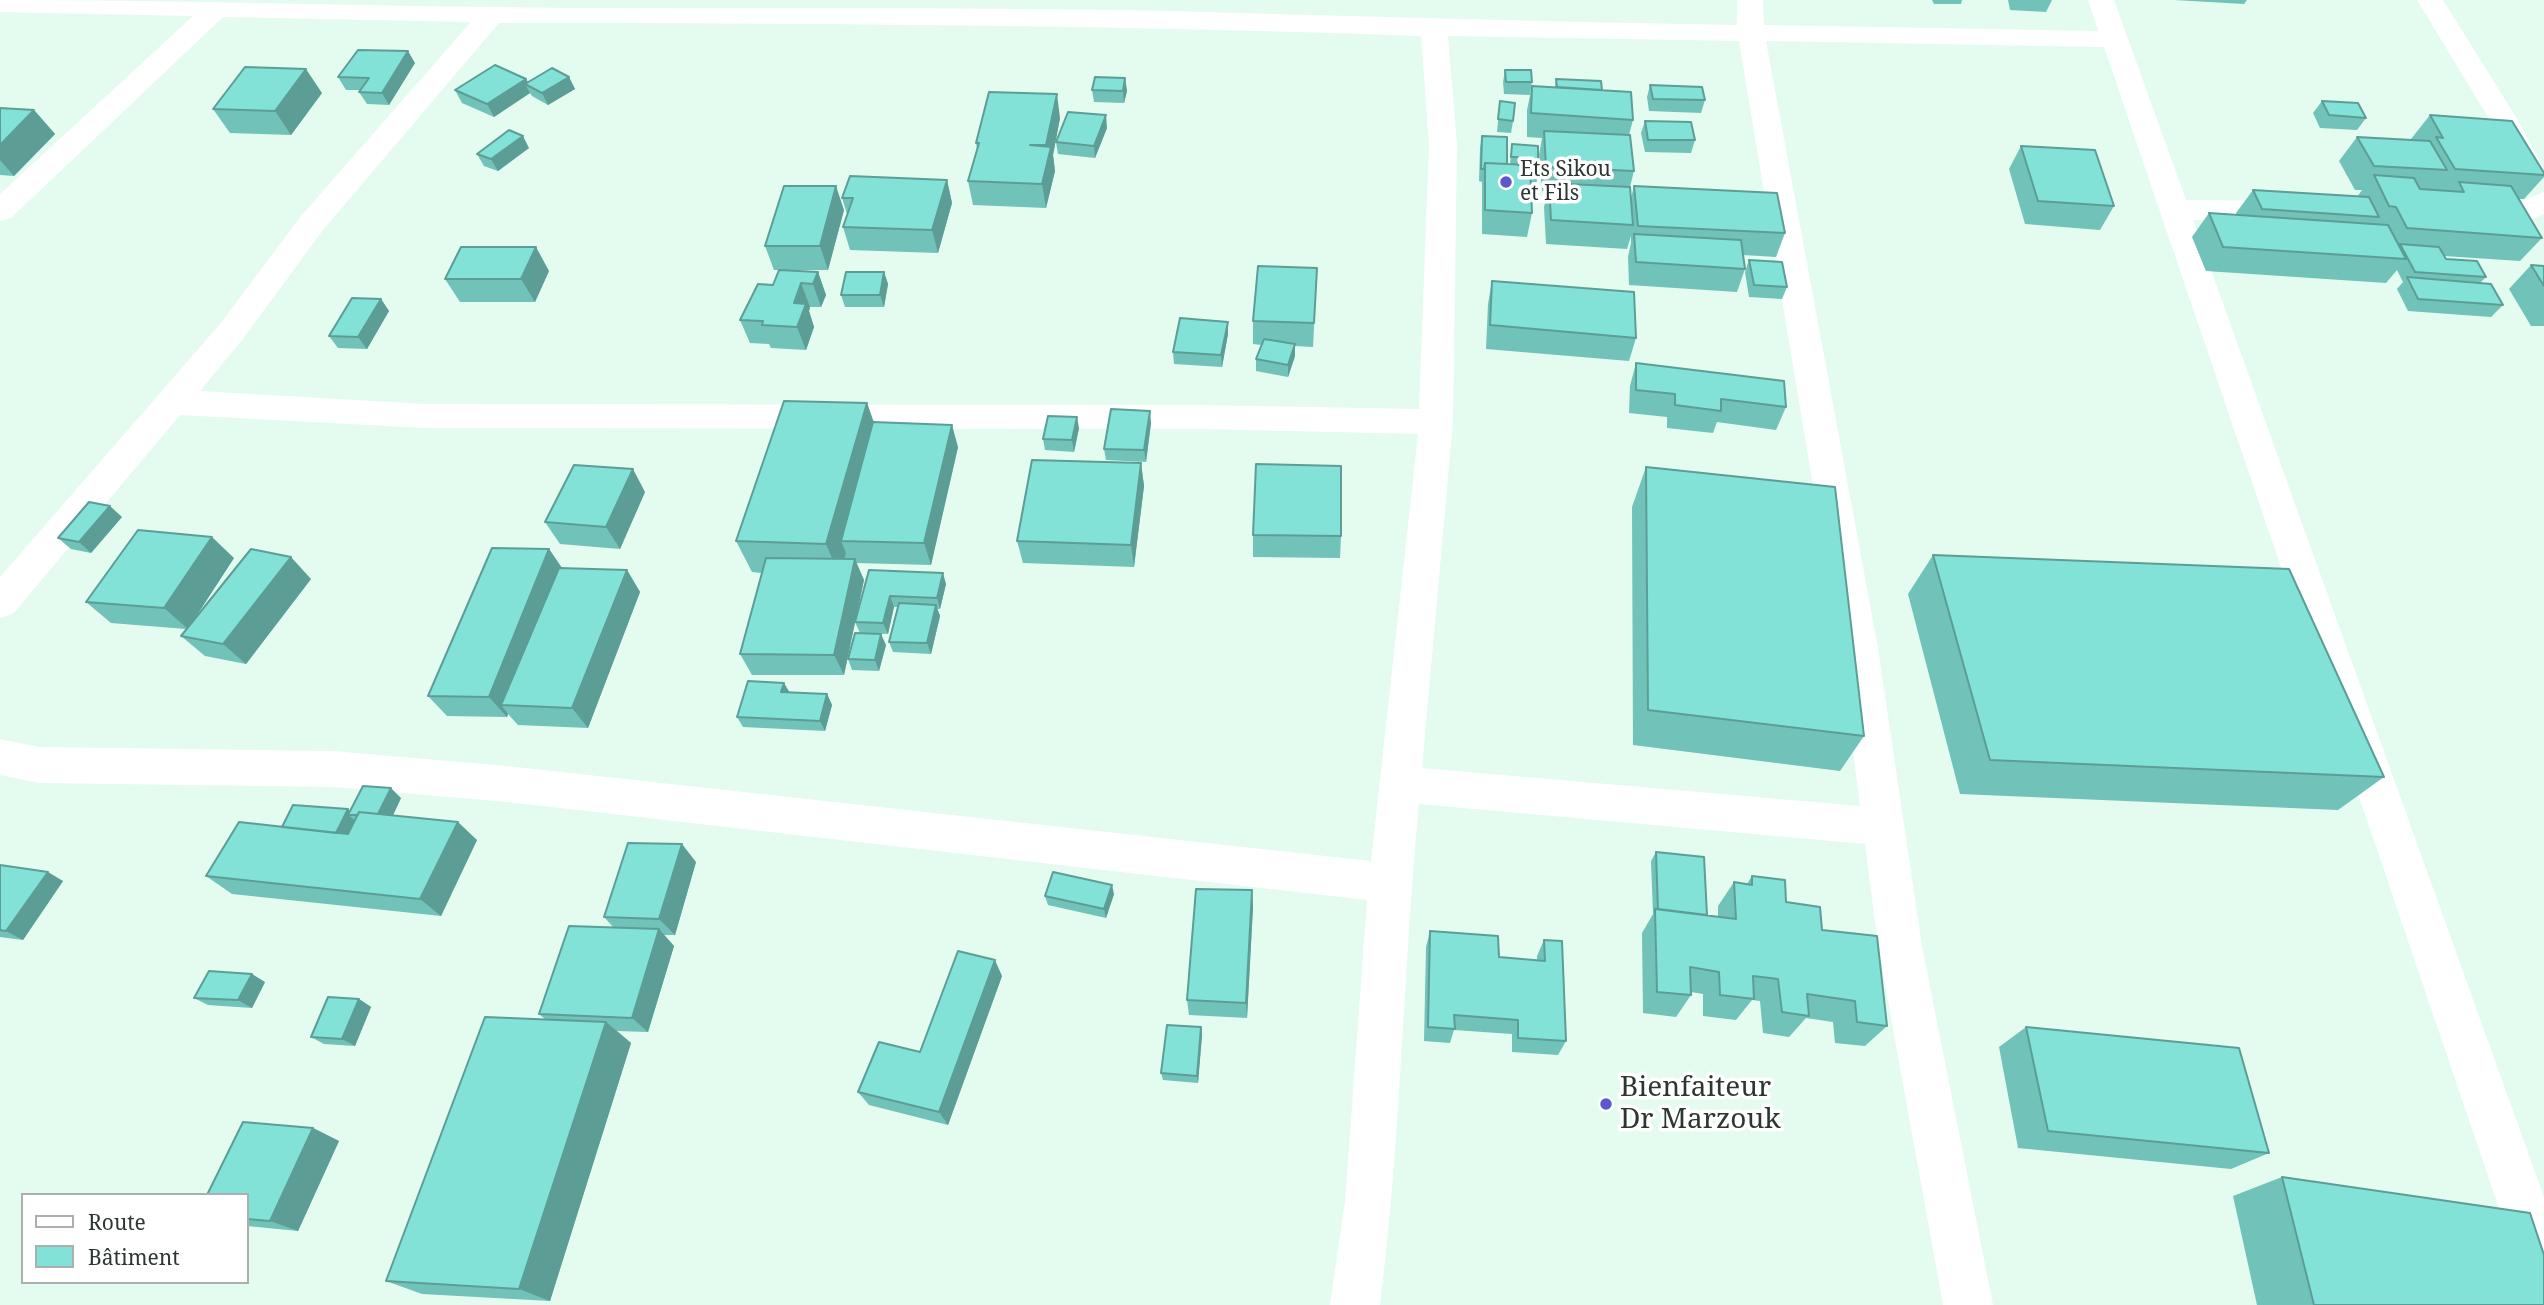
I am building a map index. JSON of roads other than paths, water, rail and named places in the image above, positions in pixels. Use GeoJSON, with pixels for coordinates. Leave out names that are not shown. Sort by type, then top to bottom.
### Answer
{"type":"FeatureCollection","features":[{"type":"Feature","properties":{"kind":"street"},"geometry":{"type":"LineString","coordinates":[[1477,29],[1479,0]]}},
{"type":"Feature","properties":{"kind":"street"},"geometry":{"type":"LineString","coordinates":[[2101,0],[2544,1267]]}},
{"type":"Feature","properties":{"kind":"street"},"geometry":{"type":"LineString","coordinates":[[2430,0],[2502,117],[2544,200],[2518,214],[2449,213]]}},
{"type":"Feature","properties":{"kind":"street"},"geometry":{"type":"LineString","coordinates":[[0,4],[216,9],[327,5],[492,15],[876,15],[1172,10],[1434,29],[1750,17],[2114,39]]}},
{"type":"Feature","properties":{"kind":"street"},"geometry":{"type":"LineString","coordinates":[[0,211],[216,9]]}},
{"type":"Feature","properties":{"kind":"street"},"geometry":{"type":"LineString","coordinates":[[0,603],[231,332],[312,223],[492,15]]}},
{"type":"Feature","properties":{"kind":"street"},"geometry":{"type":"LineString","coordinates":[[1750,17],[1859,648],[1900,946],[1968,1305]]}},
{"type":"Feature","properties":{"kind":"street"},"geometry":{"type":"LineString","coordinates":[[1355,1305],[1369,1201],[1390,883],[1436,422],[1443,145],[1434,29]]}},
{"type":"Feature","properties":{"kind":"street"},"geometry":{"type":"LineString","coordinates":[[2175,210],[2312,212]]}},
{"type":"Feature","properties":{"kind":"street"},"geometry":{"type":"LineString","coordinates":[[173,402],[425,416],[1203,417],[1436,422]]}},
{"type":"Feature","properties":{"kind":"street"},"geometry":{"type":"LineString","coordinates":[[0,757],[39,765],[333,769],[494,783],[1390,883]]}},
{"type":"Feature","properties":{"kind":"street"},"geometry":{"type":"LineString","coordinates":[[1400,784],[1884,827]]}},
{"type":"Feature","properties":{"kind":"place","name":"Ets Sikou et Fils"},"geometry":{"type":"Point","coordinates":[1506,182]}},
{"type":"Feature","properties":{"kind":"place","name":"Bienfaiteur Dr Marzouk"},"geometry":{"type":"Point","coordinates":[1606,1104]}}]}
